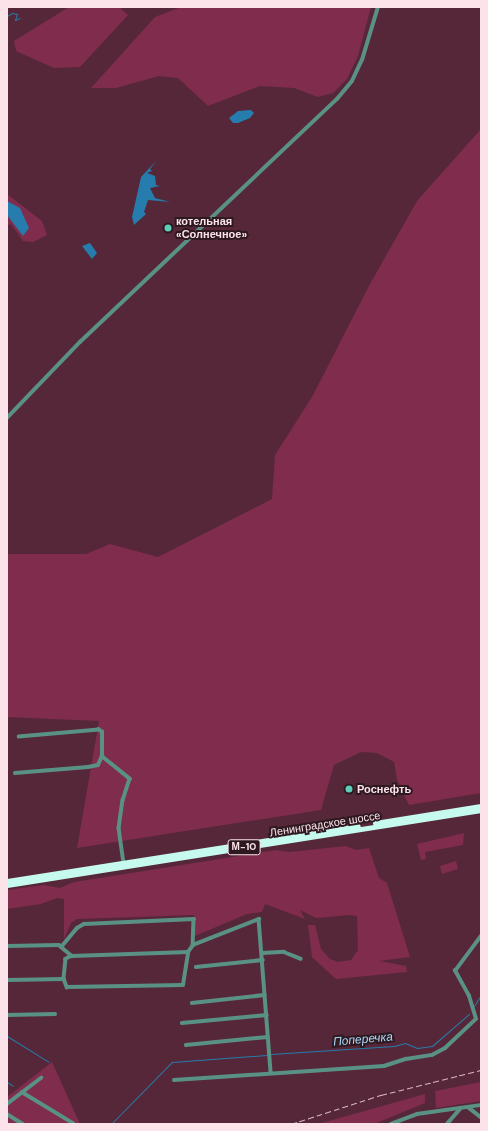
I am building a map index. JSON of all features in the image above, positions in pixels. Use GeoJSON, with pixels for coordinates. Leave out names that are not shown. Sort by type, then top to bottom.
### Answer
{"type":"FeatureCollection","features":[{"type":"Feature","properties":{"kind":"highway","name":"Ленинградское шоссе"},"geometry":{"type":"LineString","coordinates":[[7,881],[481,806]]}},
{"type":"Feature","properties":{"kind":"highway","name":"Ленинградское шоссе"},"geometry":{"type":"LineString","coordinates":[[7,885],[481,810]]}},
{"type":"Feature","properties":{"kind":"street"},"geometry":{"type":"LineString","coordinates":[[7,418],[80,342],[337,99],[352,81],[362,60],[378,7]]}},
{"type":"Feature","properties":{"kind":"street"},"geometry":{"type":"LineString","coordinates":[[15,773],[88,767],[98,765],[102,756],[102,732],[99,730],[19,737]]}},
{"type":"Feature","properties":{"kind":"street"},"geometry":{"type":"LineString","coordinates":[[102,756],[130,779],[123,800],[119,828],[124,863]]}},
{"type":"Feature","properties":{"kind":"street"},"geometry":{"type":"LineString","coordinates":[[62,946],[77,928],[84,924],[194,919],[193,944],[188,952],[183,985],[67,987],[64,979],[66,960],[72,956],[188,952]]}},
{"type":"Feature","properties":{"kind":"street"},"geometry":{"type":"LineString","coordinates":[[193,944],[260,919],[271,1072]]}},
{"type":"Feature","properties":{"kind":"street"},"geometry":{"type":"LineString","coordinates":[[174,1080],[271,1072],[384,1066],[406,1058],[426,1057],[445,1048],[476,1019],[469,996],[455,971],[481,936]]}},
{"type":"Feature","properties":{"kind":"street"},"geometry":{"type":"LineString","coordinates":[[7,946],[62,946],[72,956]]}},
{"type":"Feature","properties":{"kind":"street"},"geometry":{"type":"LineString","coordinates":[[262,953],[284,952],[301,959]]}},
{"type":"Feature","properties":{"kind":"street"},"geometry":{"type":"LineString","coordinates":[[196,967],[263,960]]}},
{"type":"Feature","properties":{"kind":"street"},"geometry":{"type":"LineString","coordinates":[[7,980],[64,979]]}},
{"type":"Feature","properties":{"kind":"street"},"geometry":{"type":"LineString","coordinates":[[192,1003],[266,995]]}},
{"type":"Feature","properties":{"kind":"street"},"geometry":{"type":"LineString","coordinates":[[7,1015],[55,1014]]}},
{"type":"Feature","properties":{"kind":"street"},"geometry":{"type":"LineString","coordinates":[[182,1023],[267,1015]]}},
{"type":"Feature","properties":{"kind":"street"},"geometry":{"type":"LineString","coordinates":[[186,1045],[268,1038]]}},
{"type":"Feature","properties":{"kind":"street"},"geometry":{"type":"LineString","coordinates":[[7,1104],[41,1078]]}},
{"type":"Feature","properties":{"kind":"street"},"geometry":{"type":"LineString","coordinates":[[22,1092],[73,1123]]}},
{"type":"Feature","properties":{"kind":"street"},"geometry":{"type":"LineString","coordinates":[[391,1124],[417,1114],[481,1105]]}},
{"type":"Feature","properties":{"kind":"street"},"geometry":{"type":"LineString","coordinates":[[468,1107],[481,1117]]}},
{"type":"Feature","properties":{"kind":"street"},"geometry":{"type":"LineString","coordinates":[[447,1124],[461,1108]]}},
{"type":"Feature","properties":{"kind":"street"},"geometry":{"type":"LineString","coordinates":[[7,1114],[23,1124]]}},
{"type":"Feature","properties":{"kind":"shaded area"},"geometry":{"type":"Polygon","coordinates":[[[69,7],[119,7],[128,15],[80,67],[54,68],[16,51],[14,41],[69,7]]]}},
{"type":"Feature","properties":{"kind":"shaded area"},"geometry":{"type":"Polygon","coordinates":[[[181,7],[371,7],[358,56],[347,79],[333,93],[318,97],[294,88],[260,86],[208,106],[178,78],[159,76],[116,88],[91,88],[155,17],[181,7]]]}},
{"type":"Feature","properties":{"kind":"shaded area"},"geometry":{"type":"Polygon","coordinates":[[[481,129],[481,793],[409,805],[397,780],[394,762],[377,753],[361,752],[334,765],[321,810],[77,848],[99,721],[7,717],[7,554],[86,554],[110,544],[158,557],[272,499],[275,455],[312,397],[370,284],[417,201],[481,129]]]}},
{"type":"Feature","properties":{"kind":"shaded area"},"geometry":{"type":"Polygon","coordinates":[[[7,194],[42,221],[47,235],[33,242],[23,241],[11,224],[7,226],[7,194]]]}},
{"type":"Feature","properties":{"kind":"shaded area"},"geometry":{"type":"Polygon","coordinates":[[[464,833],[463,845],[425,852],[426,859],[421,860],[417,844],[464,833]]]}},
{"type":"Feature","properties":{"kind":"shaded area"},"geometry":{"type":"Polygon","coordinates":[[[346,846],[356,850],[369,848],[379,878],[387,883],[410,957],[379,961],[406,966],[407,972],[336,979],[312,957],[308,925],[315,925],[321,949],[330,959],[338,962],[351,960],[358,950],[357,916],[349,915],[316,918],[300,910],[305,919],[265,904],[262,912],[247,914],[195,936],[194,915],[77,919],[71,923],[64,939],[64,899],[57,898],[41,904],[7,909],[7,890],[44,885],[60,888],[74,882],[276,850],[289,852],[346,846]]]}},
{"type":"Feature","properties":{"kind":"shaded area"},"geometry":{"type":"Polygon","coordinates":[[[456,861],[458,869],[442,874],[440,866],[456,861]]]}},
{"type":"Feature","properties":{"kind":"shaded area"},"geometry":{"type":"Polygon","coordinates":[[[52,1062],[80,1124],[7,1124],[7,1097],[52,1062]]]}},
{"type":"Feature","properties":{"kind":"shaded area"},"geometry":{"type":"Polygon","coordinates":[[[481,1082],[481,1101],[436,1108],[435,1091],[481,1082]]]}},
{"type":"Feature","properties":{"kind":"shaded area"},"geometry":{"type":"Polygon","coordinates":[[[425,1094],[425,1103],[374,1124],[318,1124],[425,1094]]]}},
{"type":"Feature","properties":{"kind":"water"},"geometry":{"type":"Polygon","coordinates":[[[251,110],[254,113],[250,118],[238,123],[233,123],[229,118],[238,111],[251,110]]]}},
{"type":"Feature","properties":{"kind":"water"},"geometry":{"type":"Polygon","coordinates":[[[157,160],[150,169],[152,171],[147,173],[155,176],[156,185],[160,186],[150,188],[155,198],[170,202],[148,200],[144,212],[146,214],[134,225],[132,217],[141,177],[157,160]]]}},
{"type":"Feature","properties":{"kind":"water"},"geometry":{"type":"Polygon","coordinates":[[[7,201],[20,208],[29,228],[23,236],[7,215],[7,201]]]}},
{"type":"Feature","properties":{"kind":"water"},"geometry":{"type":"Polygon","coordinates":[[[90,243],[97,253],[92,259],[82,246],[90,243]]]}},
{"type":"Feature","properties":{"kind":"waterway"},"geometry":{"type":"LineString","coordinates":[[7,16],[12,13],[17,14],[15,20],[20,18]]}},
{"type":"Feature","properties":{"kind":"waterway","name":"Поперечка"},"geometry":{"type":"LineString","coordinates":[[474,1006],[481,995]]}},
{"type":"Feature","properties":{"kind":"waterway","name":"Поперечка"},"geometry":{"type":"LineString","coordinates":[[271,1054],[394,1046],[405,1043],[417,1048],[432,1046],[469,1014]]}},
{"type":"Feature","properties":{"kind":"waterway"},"geometry":{"type":"LineString","coordinates":[[7,1036],[49,1062]]}},
{"type":"Feature","properties":{"kind":"waterway","name":"Поперечка"},"geometry":{"type":"LineString","coordinates":[[111,1124],[172,1062],[267,1055]]}},
{"type":"Feature","properties":{"kind":"waterway"},"geometry":{"type":"LineString","coordinates":[[7,1082],[13,1086]]}},
{"type":"Feature","properties":{"kind":"railway"},"geometry":{"type":"LineString","coordinates":[[291,1124],[381,1095],[481,1070]]}},
{"type":"Feature","properties":{"kind":"place","name":"котельная «Солнечное»"},"geometry":{"type":"Point","coordinates":[168,228]}},
{"type":"Feature","properties":{"kind":"place","name":"Роснефть"},"geometry":{"type":"Point","coordinates":[349,789]}}]}
